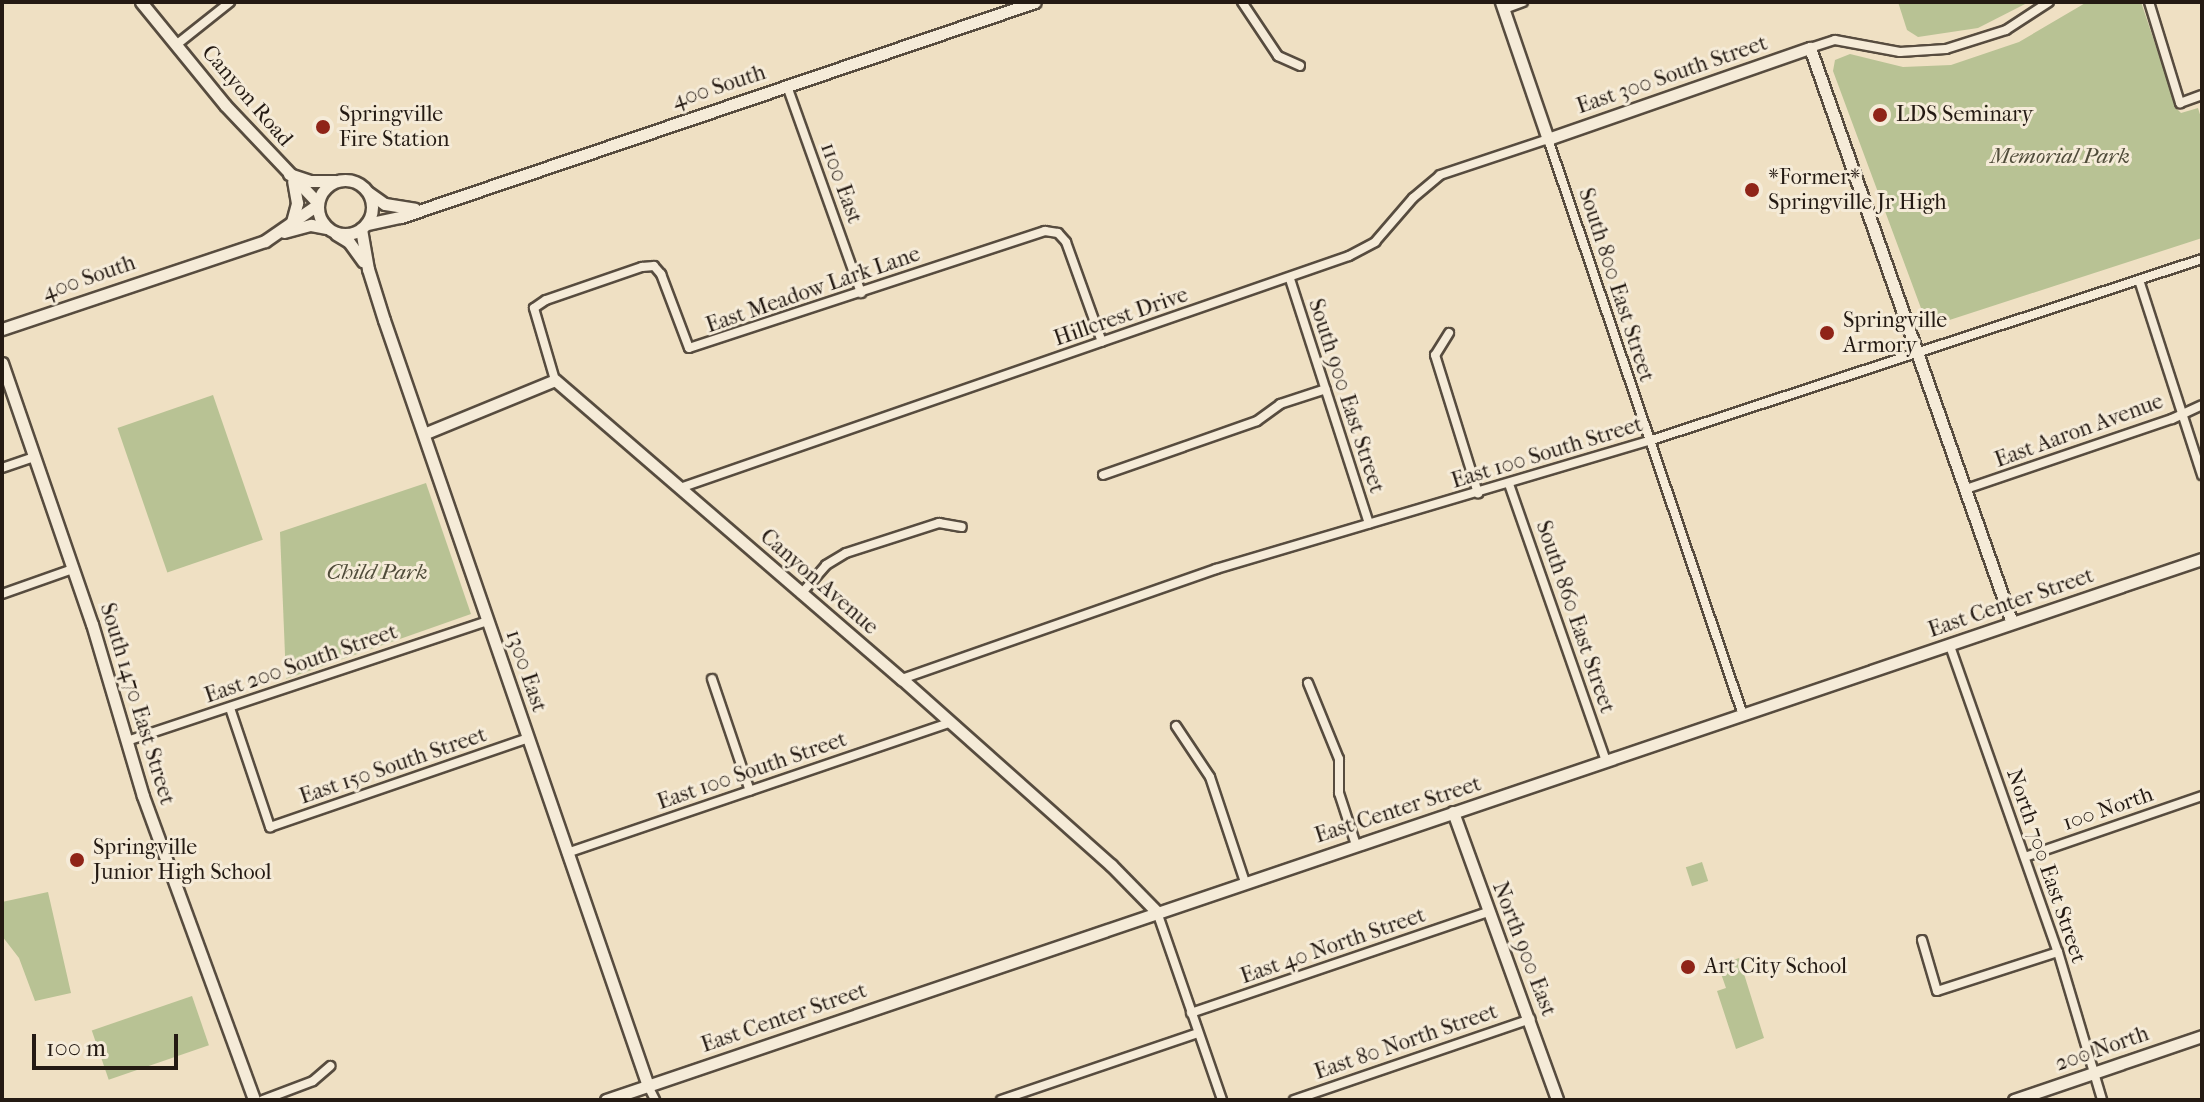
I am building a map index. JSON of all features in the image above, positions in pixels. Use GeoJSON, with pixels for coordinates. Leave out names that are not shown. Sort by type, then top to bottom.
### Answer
{"type":"FeatureCollection","features":[{"type":"Feature","properties":{"kind":"street","name":"Canyon Road"},"geometry":{"type":"LineString","coordinates":[[141,2],[225,105],[318,204]]}},
{"type":"Feature","properties":{"kind":"street","name":"Canyon Road"},"geometry":{"type":"LineString","coordinates":[[176,45],[230,2]]}},
{"type":"Feature","properties":{"kind":"street","name":"400 South"},"geometry":{"type":"LineString","coordinates":[[364,226],[1035,2]]}},
{"type":"Feature","properties":{"kind":"street"},"geometry":{"type":"LineString","coordinates":[[1242,2],[1278,56],[1300,66]]}},
{"type":"Feature","properties":{"kind":"street"},"geometry":{"type":"LineString","coordinates":[[1523,2],[1503,5],[1548,139]]}},
{"type":"Feature","properties":{"kind":"street"},"geometry":{"type":"LineString","coordinates":[[2012,623],[1810,48],[1835,40],[1887,51],[1946,49],[2006,30],[2049,2]]}},
{"type":"Feature","properties":{"kind":"street"},"geometry":{"type":"LineString","coordinates":[[2149,2],[2180,103],[2202,95]]}},
{"type":"Feature","properties":{"kind":"street","name":"East 300 South Street"},"geometry":{"type":"LineString","coordinates":[[1548,139],[1810,48]]}},
{"type":"Feature","properties":{"kind":"street","name":"1100 East"},"geometry":{"type":"LineString","coordinates":[[787,86],[861,293]]}},
{"type":"Feature","properties":{"kind":"street","name":"Hillcrest Drive"},"geometry":{"type":"LineString","coordinates":[[680,488],[1290,279],[1375,242],[1413,198],[1440,175],[1548,139]]}},
{"type":"Feature","properties":{"kind":"street","name":"South 800 East Street"},"geometry":{"type":"LineString","coordinates":[[1548,139],[1743,715]]}},
{"type":"Feature","properties":{"kind":"street","name":"Canyon Road"},"geometry":{"type":"LineString","coordinates":[[291,177],[335,181]]}},
{"type":"Feature","properties":{"kind":"street"},"geometry":{"type":"LineString","coordinates":[[291,177],[297,203],[292,222]]}},
{"type":"Feature","properties":{"kind":"street"},"geometry":{"type":"LineString","coordinates":[[368,193],[372,209],[364,226],[345,234],[329,229],[318,204],[323,190],[335,181],[350,180],[385,204],[416,210]]}},
{"type":"Feature","properties":{"kind":"street","name":"400 South"},"geometry":{"type":"LineString","coordinates":[[279,233],[318,204]]}},
{"type":"Feature","properties":{"kind":"street","name":"400 South"},"geometry":{"type":"LineString","coordinates":[[2,329],[279,233],[311,225],[329,229]]}},
{"type":"Feature","properties":{"kind":"street","name":"1300 East"},"geometry":{"type":"LineString","coordinates":[[364,226],[368,269],[648,1086]]}},
{"type":"Feature","properties":{"kind":"street","name":"1300 East"},"geometry":{"type":"LineString","coordinates":[[329,229],[349,242],[368,269]]}},
{"type":"Feature","properties":{"kind":"street","name":"East Meadow Lark Lane"},"geometry":{"type":"LineString","coordinates":[[555,380],[534,308],[546,300],[642,267],[654,266],[661,274],[689,348],[1045,231],[1058,233],[1066,242],[1102,342]]}},
{"type":"Feature","properties":{"kind":"street","name":"East 100 South Street"},"geometry":{"type":"LineString","coordinates":[[902,679],[1216,569],[1649,441],[2202,259]]}},
{"type":"Feature","properties":{"kind":"street","name":"South 900 East Street"},"geometry":{"type":"LineString","coordinates":[[1290,279],[1369,524]]}},
{"type":"Feature","properties":{"kind":"street"},"geometry":{"type":"LineString","coordinates":[[2139,280],[2202,475]]}},
{"type":"Feature","properties":{"kind":"street"},"geometry":{"type":"LineString","coordinates":[[1449,333],[1435,355],[1478,493]]}},
{"type":"Feature","properties":{"kind":"street","name":"South 1470 East Street"},"geometry":{"type":"LineString","coordinates":[[2,363],[73,569],[185,914],[254,1100]]}},
{"type":"Feature","properties":{"kind":"street"},"geometry":{"type":"LineString","coordinates":[[426,433],[555,380]]}},
{"type":"Feature","properties":{"kind":"street","name":"Canyon Avenue"},"geometry":{"type":"LineString","coordinates":[[555,380],[902,679],[1111,865],[1157,912]]}},
{"type":"Feature","properties":{"kind":"street"},"geometry":{"type":"LineString","coordinates":[[1103,475],[1257,421],[1280,404],[1326,389]]}},
{"type":"Feature","properties":{"kind":"street","name":"East Aaron Avenue"},"geometry":{"type":"LineString","coordinates":[[1966,489],[2172,419],[2181,412],[2202,405]]}},
{"type":"Feature","properties":{"kind":"street"},"geometry":{"type":"LineString","coordinates":[[2,468],[34,457]]}},
{"type":"Feature","properties":{"kind":"street","name":"South 860 East Street"},"geometry":{"type":"LineString","coordinates":[[1509,484],[1606,761]]}},
{"type":"Feature","properties":{"kind":"street"},"geometry":{"type":"LineString","coordinates":[[801,594],[826,565],[846,553],[939,523],[962,527]]}},
{"type":"Feature","properties":{"kind":"street","name":"East Center Street"},"geometry":{"type":"LineString","coordinates":[[606,1100],[2202,559]]}},
{"type":"Feature","properties":{"kind":"street"},"geometry":{"type":"LineString","coordinates":[[2,594],[73,569]]}},
{"type":"Feature","properties":{"kind":"street","name":"East 200 South Street"},"geometry":{"type":"LineString","coordinates":[[127,741],[488,621]]}},
{"type":"Feature","properties":{"kind":"street","name":"North 700 East Street"},"geometry":{"type":"LineString","coordinates":[[1950,646],[2058,952],[2102,1100]]}},
{"type":"Feature","properties":{"kind":"street"},"geometry":{"type":"LineString","coordinates":[[712,679],[750,791]]}},
{"type":"Feature","properties":{"kind":"street"},"geometry":{"type":"LineString","coordinates":[[1308,683],[1339,759],[1339,793],[1356,845]]}},
{"type":"Feature","properties":{"kind":"street","name":"East 150 South Street"},"geometry":{"type":"LineString","coordinates":[[230,708],[270,827],[528,738]]}},
{"type":"Feature","properties":{"kind":"street","name":"East 100 South Street"},"geometry":{"type":"LineString","coordinates":[[567,853],[949,723]]}},
{"type":"Feature","properties":{"kind":"street"},"geometry":{"type":"LineString","coordinates":[[1176,726],[1210,777],[1245,882]]}},
{"type":"Feature","properties":{"kind":"street","name":"100 North"},"geometry":{"type":"LineString","coordinates":[[2025,857],[2202,796]]}},
{"type":"Feature","properties":{"kind":"street","name":"North 900 East"},"geometry":{"type":"LineString","coordinates":[[1453,812],[1557,1100]]}},
{"type":"Feature","properties":{"kind":"street"},"geometry":{"type":"LineString","coordinates":[[1157,912],[1222,1100]]}},
{"type":"Feature","properties":{"kind":"street","name":"East 40 North Street"},"geometry":{"type":"LineString","coordinates":[[1191,1013],[1487,912]]}},
{"type":"Feature","properties":{"kind":"street"},"geometry":{"type":"LineString","coordinates":[[1922,940],[1937,991],[2058,952]]}},
{"type":"Feature","properties":{"kind":"street","name":"East 80 North Street"},"geometry":{"type":"LineString","coordinates":[[1294,1100],[1530,1019]]}},
{"type":"Feature","properties":{"kind":"street"},"geometry":{"type":"LineString","coordinates":[[1001,1100],[1198,1033]]}},
{"type":"Feature","properties":{"kind":"street","name":"200 North"},"geometry":{"type":"LineString","coordinates":[[2014,1100],[2202,1036]]}},
{"type":"Feature","properties":{"kind":"street"},"geometry":{"type":"LineString","coordinates":[[263,1100],[313,1081],[330,1066]]}},
{"type":"Feature","properties":{"kind":"street"},"geometry":{"type":"LineString","coordinates":[[648,1086],[655,1100]]}},
{"type":"Feature","properties":{"kind":"green space"},"geometry":{"type":"Polygon","coordinates":[[[1898,2],[2029,2],[1978,28],[1918,37],[1907,30],[1898,2]]]}},
{"type":"Feature","properties":{"kind":"green space","name":"Memorial Park"},"geometry":{"type":"Polygon","coordinates":[[[2087,2],[2141,2],[2177,109],[2181,113],[2198,108],[2202,121],[2202,238],[1928,327],[1833,71],[1835,60],[1850,54],[1903,67],[1951,65],[2019,42],[2087,2]]]}},
{"type":"Feature","properties":{"kind":"green space"},"geometry":{"type":"Polygon","coordinates":[[[213,395],[263,540],[167,573],[118,428],[213,395]]]}},
{"type":"Feature","properties":{"kind":"green space","name":"Child Park"},"geometry":{"type":"Polygon","coordinates":[[[426,483],[471,614],[286,679],[280,532],[426,483]]]}},
{"type":"Feature","properties":{"kind":"green space"},"geometry":{"type":"Polygon","coordinates":[[[1702,862],[1708,881],[1692,886],[1686,867],[1702,862]]]}},
{"type":"Feature","properties":{"kind":"green space"},"geometry":{"type":"Polygon","coordinates":[[[48,892],[71,993],[35,1001],[19,958],[2,936],[2,902],[48,892]]]}},
{"type":"Feature","properties":{"kind":"green space"},"geometry":{"type":"Polygon","coordinates":[[[1739,958],[1764,1038],[1736,1049],[1717,991],[1726,988],[1718,965],[1739,958]]]}},
{"type":"Feature","properties":{"kind":"green space"},"geometry":{"type":"Polygon","coordinates":[[[192,996],[209,1045],[109,1080],[92,1031],[192,996]]]}},
{"type":"Feature","properties":{"kind":"place","name":"LDS Seminary"},"geometry":{"type":"Point","coordinates":[1880,115]}},
{"type":"Feature","properties":{"kind":"place","name":"Springville Fire Station"},"geometry":{"type":"Point","coordinates":[323,127]}},
{"type":"Feature","properties":{"kind":"place","name":"*Former* Springville Jr High"},"geometry":{"type":"Point","coordinates":[1752,190]}},
{"type":"Feature","properties":{"kind":"place","name":"Springville Armory"},"geometry":{"type":"Point","coordinates":[1827,333]}},
{"type":"Feature","properties":{"kind":"place","name":"Springville Junior High School"},"geometry":{"type":"Point","coordinates":[77,860]}},
{"type":"Feature","properties":{"kind":"place","name":"Art City School"},"geometry":{"type":"Point","coordinates":[1688,967]}}]}
